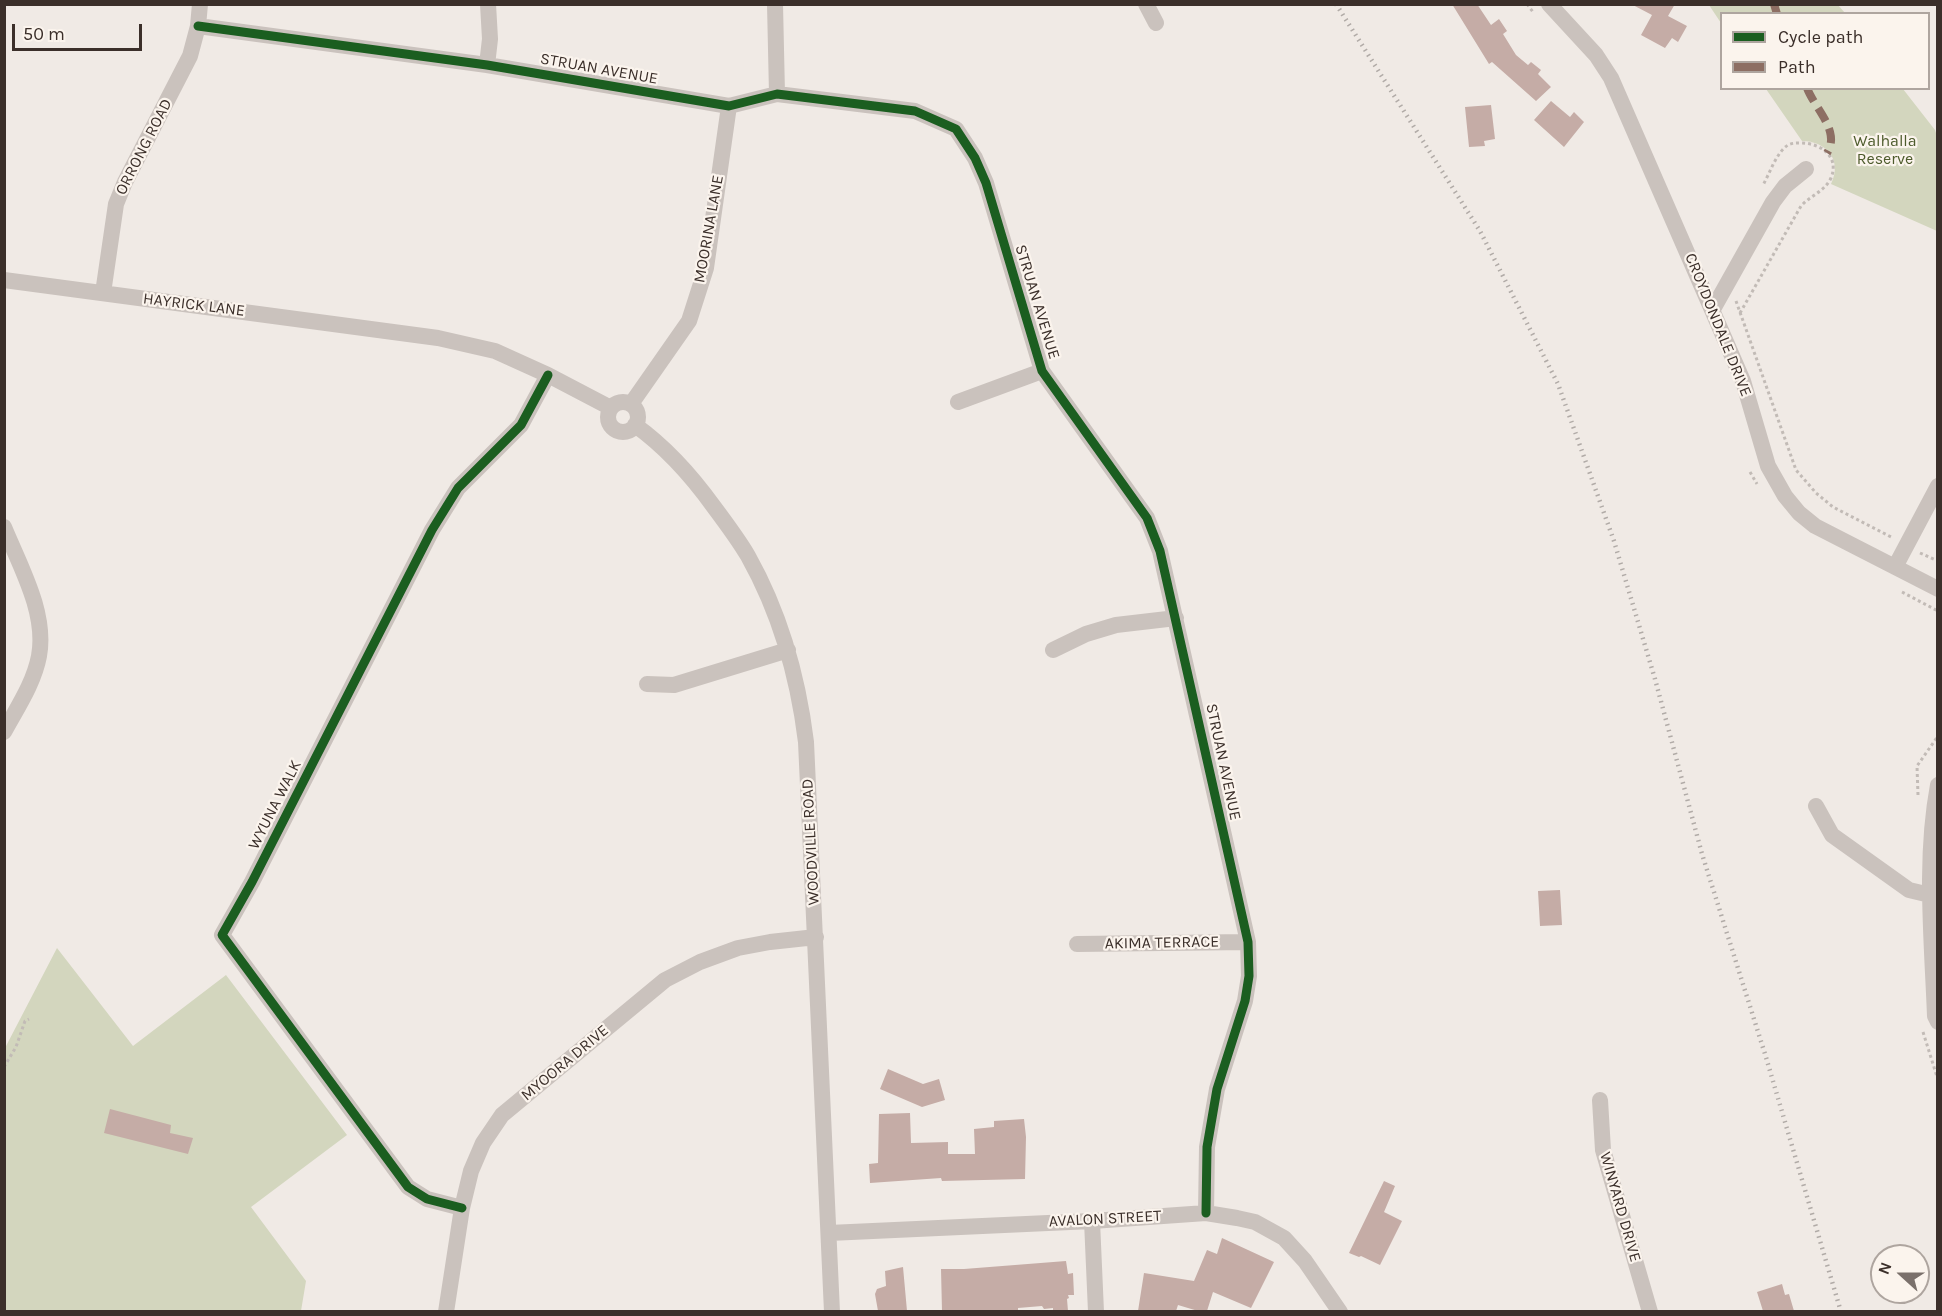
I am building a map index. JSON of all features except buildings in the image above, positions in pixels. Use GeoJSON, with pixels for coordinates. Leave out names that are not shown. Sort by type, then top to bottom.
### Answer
{"type":"FeatureCollection","features":[{"type":"Feature","properties":{"kind":"street","name":"ORRONG ROAD"},"geometry":{"type":"LineString","coordinates":[[103,293],[116,204],[124,182],[190,56],[198,26],[200,4]]}},
{"type":"Feature","properties":{"kind":"street"},"geometry":{"type":"LineString","coordinates":[[486,65],[490,39],[488,4]]}},
{"type":"Feature","properties":{"kind":"street"},"geometry":{"type":"LineString","coordinates":[[775,4],[777,94]]}},
{"type":"Feature","properties":{"kind":"street"},"geometry":{"type":"LineString","coordinates":[[1146,4],[1156,22]]}},
{"type":"Feature","properties":{"kind":"street","name":"CROYDONDALE DRIVE"},"geometry":{"type":"LineString","coordinates":[[1549,4],[1596,55],[1611,78],[1743,381],[1768,466],[1785,496],[1799,513],[1815,526],[1938,589]]}},
{"type":"Feature","properties":{"kind":"street","name":"STRUAN AVENUE"},"geometry":{"type":"LineString","coordinates":[[198,26],[486,65],[729,106],[777,94],[915,111],[956,129],[975,158],[986,183],[1042,371],[1147,518],[1160,550],[1176,618],[1248,942],[1250,976],[1245,1001],[1217,1089],[1207,1147],[1206,1213]]}},
{"type":"Feature","properties":{"kind":"street","name":"MOORINA LANE"},"geometry":{"type":"LineString","coordinates":[[632,404],[689,321],[706,268],[729,106]]}},
{"type":"Feature","properties":{"kind":"street"},"geometry":{"type":"LineString","coordinates":[[1713,309],[1773,202],[1785,186],[1806,169]]}},
{"type":"Feature","properties":{"kind":"street","name":"HAYRICK LANE"},"geometry":{"type":"LineString","coordinates":[[4,280],[438,338],[495,351],[548,375]]}},
{"type":"Feature","properties":{"kind":"street"},"geometry":{"type":"LineString","coordinates":[[958,402],[1042,371]]}},
{"type":"Feature","properties":{"kind":"street"},"geometry":{"type":"LineString","coordinates":[[548,375],[611,408]]}},
{"type":"Feature","properties":{"kind":"street","name":"WYUNA WALK"},"geometry":{"type":"LineString","coordinates":[[462,1208],[427,1199],[408,1187],[222,935],[252,882],[432,530],[458,488],[521,425],[548,375]]}},
{"type":"Feature","properties":{"kind":"street"},"geometry":{"type":"LineString","coordinates":[[618,403],[632,404],[638,415],[635,426],[625,431],[616,429],[609,418],[611,408],[618,403]]}},
{"type":"Feature","properties":{"kind":"street","name":"WOODVILLE ROAD"},"geometry":{"type":"LineString","coordinates":[[635,426],[653,438],[683,467],[747,555],[774,610],[788,650],[803,713],[816,938],[832,1311]]}},
{"type":"Feature","properties":{"kind":"street"},"geometry":{"type":"LineString","coordinates":[[1895,567],[1938,486]]}},
{"type":"Feature","properties":{"kind":"street"},"geometry":{"type":"LineString","coordinates":[[4,528],[37,614],[40,643],[39,656],[28,688],[4,732]]}},
{"type":"Feature","properties":{"kind":"street"},"geometry":{"type":"LineString","coordinates":[[1053,650],[1086,634],[1116,625],[1176,618]]}},
{"type":"Feature","properties":{"kind":"street"},"geometry":{"type":"LineString","coordinates":[[647,684],[674,685],[788,650]]}},
{"type":"Feature","properties":{"kind":"street"},"geometry":{"type":"LineString","coordinates":[[1938,785],[1932,815],[1930,895],[1935,1016],[1938,1022]]}},
{"type":"Feature","properties":{"kind":"street"},"geometry":{"type":"LineString","coordinates":[[1816,806],[1832,835],[1909,890],[1930,895]]}},
{"type":"Feature","properties":{"kind":"street","name":"MYOORA DRIVE"},"geometry":{"type":"LineString","coordinates":[[446,1311],[462,1208],[471,1172],[483,1143],[502,1114],[665,980],[700,962],[738,948],[770,942],[816,938]]}},
{"type":"Feature","properties":{"kind":"street","name":"AKIMA TERRACE"},"geometry":{"type":"LineString","coordinates":[[1077,944],[1248,942]]}},
{"type":"Feature","properties":{"kind":"street","name":"WINYARD DRIVE"},"geometry":{"type":"LineString","coordinates":[[1600,1100],[1603,1150],[1650,1311]]}},
{"type":"Feature","properties":{"kind":"street","name":"AVALON STREET"},"geometry":{"type":"LineString","coordinates":[[829,1233],[1092,1221],[1206,1213],[1255,1222],[1284,1239],[1305,1261],[1340,1311]]}},
{"type":"Feature","properties":{"kind":"street"},"geometry":{"type":"LineString","coordinates":[[1092,1221],[1096,1311]]}},
{"type":"Feature","properties":{"kind":"path"},"geometry":{"type":"LineString","coordinates":[[4,1067],[29,1019]]}},
{"type":"Feature","properties":{"kind":"green space"},"geometry":{"type":"Polygon","coordinates":[[[1709,5],[1838,5],[1844,12],[1720,12],[1720,22],[1709,5]]]}},
{"type":"Feature","properties":{"kind":"green space","name":"Walhalla Reserve"},"geometry":{"type":"Polygon","coordinates":[[[1767,90],[1904,90],[1935,130],[1937,136],[1937,231],[1831,184],[1835,167],[1830,154],[1818,144],[1802,141],[1767,90]]]}},
{"type":"Feature","properties":{"kind":"green space"},"geometry":{"type":"Polygon","coordinates":[[[57,948],[133,1046],[226,975],[347,1135],[251,1207],[306,1281],[301,1311],[5,1312],[5,1048],[57,948]]]}},
{"type":"Feature","properties":{"kind":"railway"},"geometry":{"type":"LineString","coordinates":[[1336,4],[1480,231],[1558,384],[1614,541],[1655,679],[1702,854],[1765,1054],[1841,1312]]}},
{"type":"Feature","properties":{"kind":"marked path"},"geometry":{"type":"LineString","coordinates":[[1774,4],[1776,12]]}},
{"type":"Feature","properties":{"kind":"marked path"},"geometry":{"type":"LineString","coordinates":[[1808,90],[1829,128],[1831,137],[1827,153]]}},
{"type":"Feature","properties":{"kind":"cycle path"},"geometry":{"type":"LineString","coordinates":[[198,26],[487,65],[729,106],[777,94],[915,111],[956,129],[975,158],[986,183],[1042,371],[1147,518],[1160,551],[1248,942],[1249,976],[1245,1001],[1217,1089],[1207,1147],[1206,1213]]}},
{"type":"Feature","properties":{"kind":"cycle path"},"geometry":{"type":"LineString","coordinates":[[462,1208],[427,1199],[408,1187],[222,935],[252,882],[432,530],[458,488],[521,425],[548,375]]}}]}
